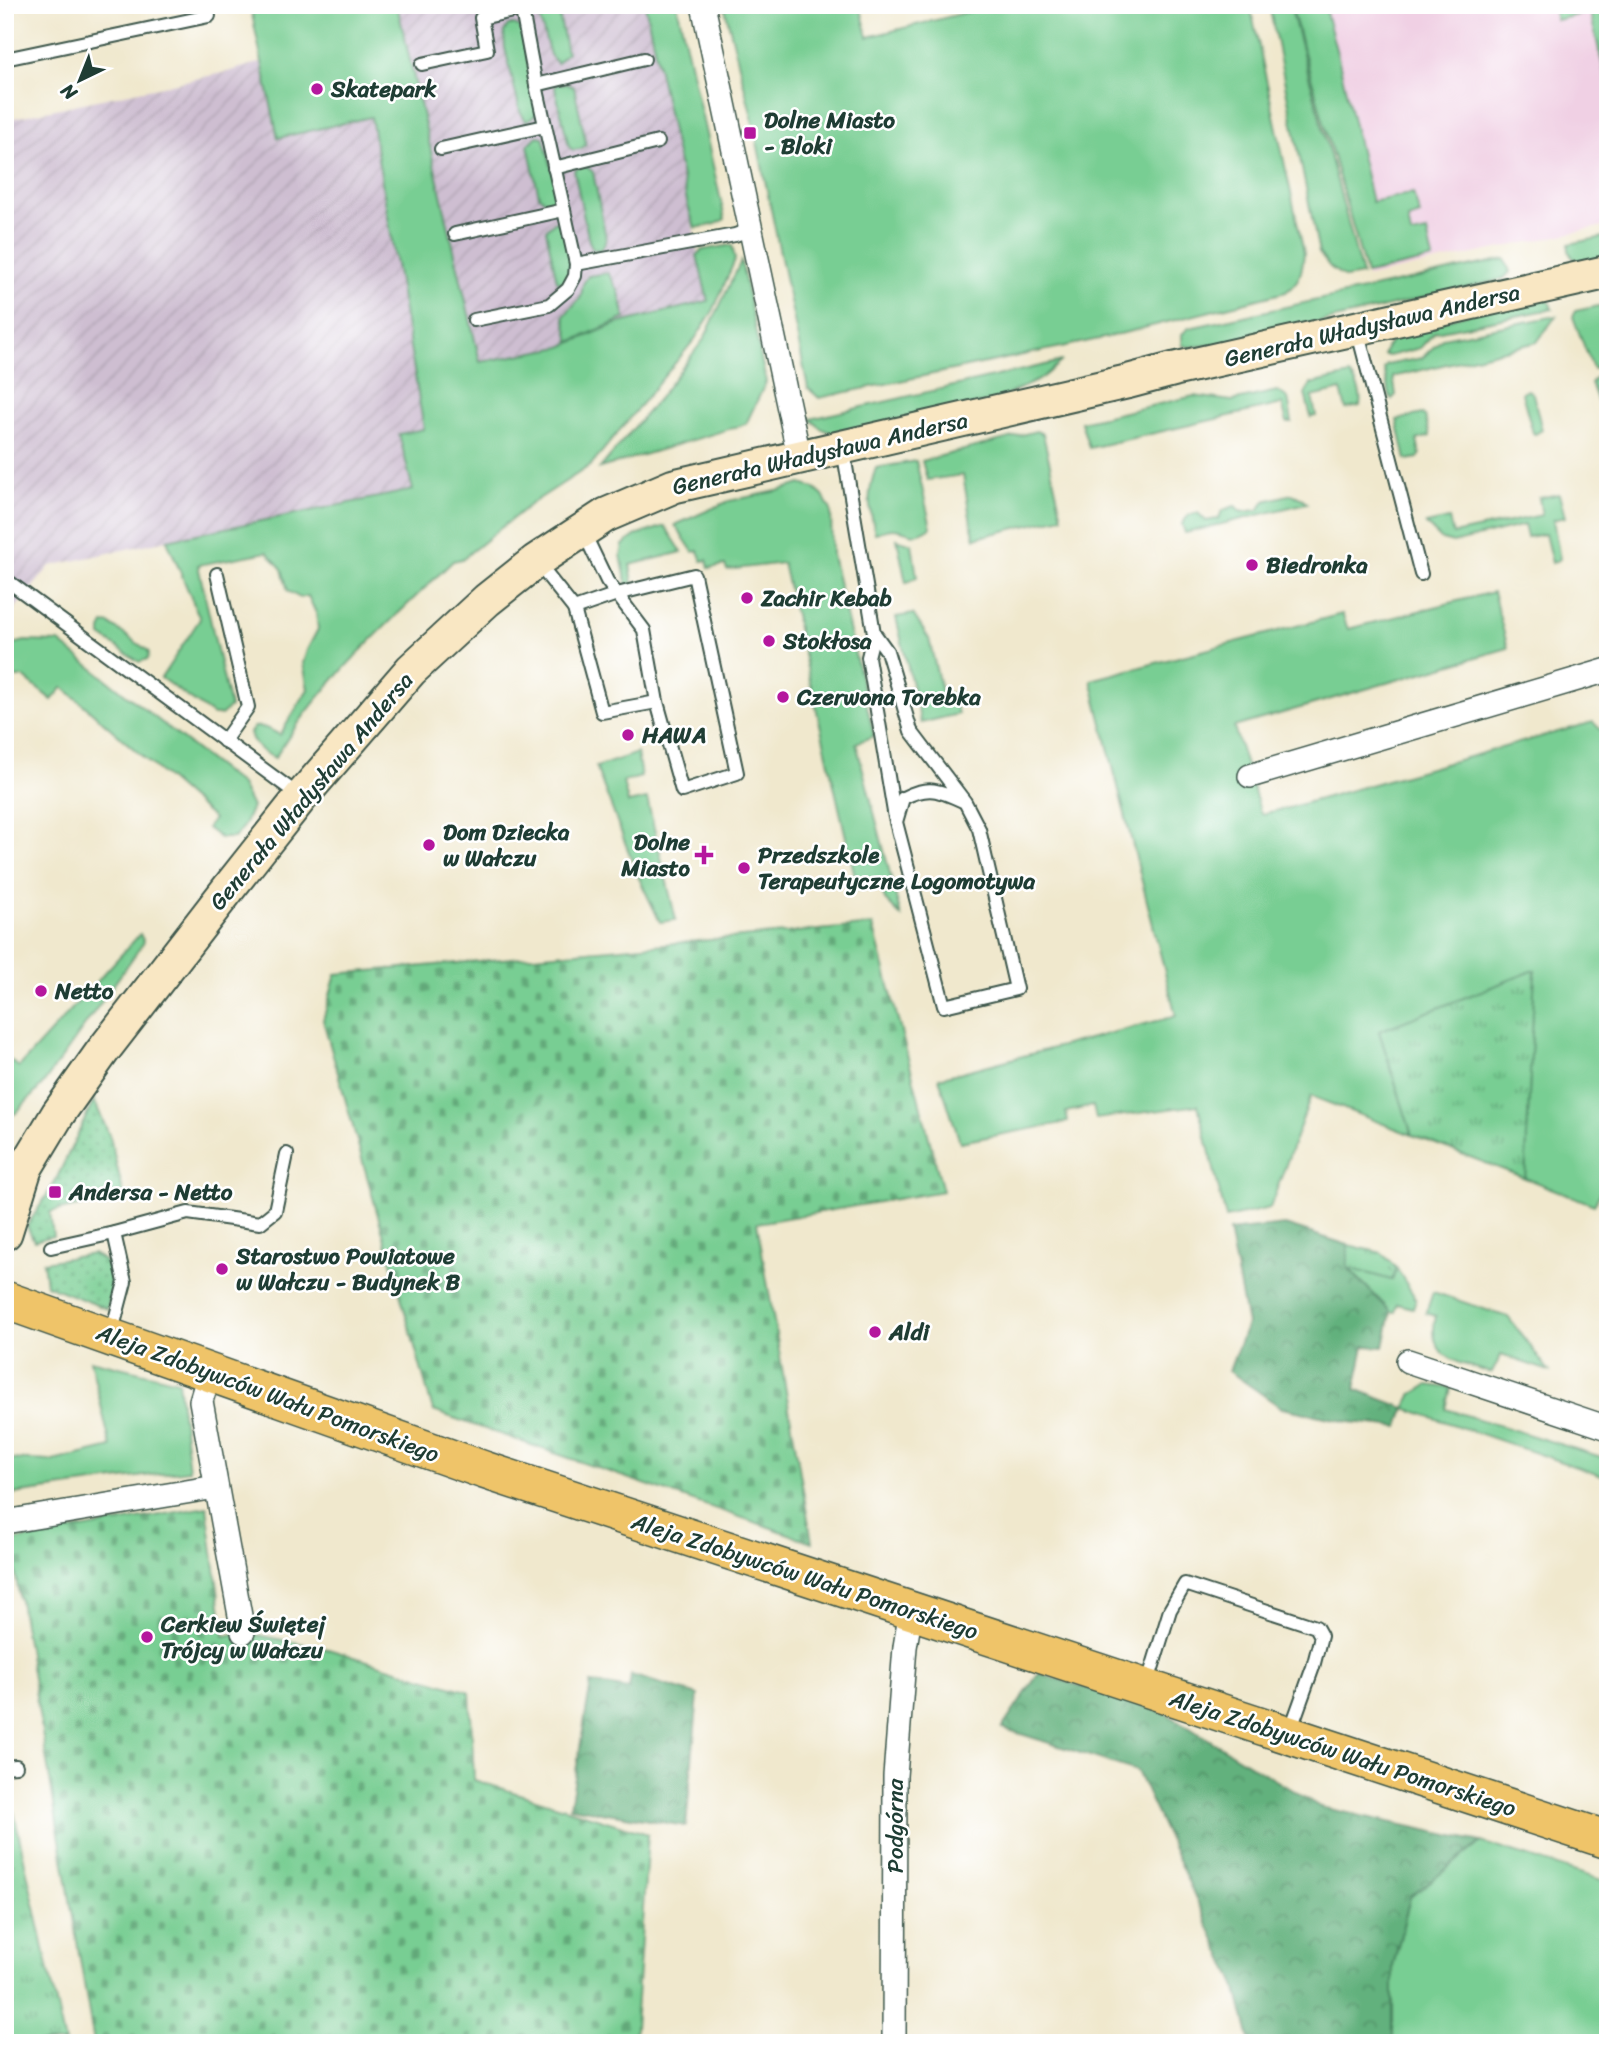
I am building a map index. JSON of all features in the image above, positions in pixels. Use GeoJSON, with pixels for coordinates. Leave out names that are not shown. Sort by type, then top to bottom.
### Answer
{"type":"FeatureCollection","features":[{"type":"Feature","properties":{"kind":"main road","name":"Generała Władysława Andersa"},"geometry":{"type":"LineString","coordinates":[[5,1233],[12,1172],[301,797],[411,670],[487,600],[536,561],[606,514],[674,486],[1175,369],[1608,272]]}},
{"type":"Feature","properties":{"kind":"main road","name":"Aleja Zdobywców Wału Pomorskiego"},"geometry":{"type":"LineString","coordinates":[[5,1300],[497,1474],[1608,1840]]}},
{"type":"Feature","properties":{"kind":"street"},"geometry":{"type":"LineString","coordinates":[[703,5],[799,456]]}},
{"type":"Feature","properties":{"kind":"street"},"geometry":{"type":"LineString","coordinates":[[1250,776],[1608,670]]}},
{"type":"Feature","properties":{"kind":"street"},"geometry":{"type":"LineString","coordinates":[[1408,1361],[1608,1428]]}},
{"type":"Feature","properties":{"kind":"street"},"geometry":{"type":"LineString","coordinates":[[209,1371],[201,1401],[243,1632]]}},
{"type":"Feature","properties":{"kind":"street"},"geometry":{"type":"LineString","coordinates":[[5,1522],[216,1487]]}},
{"type":"Feature","properties":{"kind":"street","name":"Podgórna"},"geometry":{"type":"LineString","coordinates":[[894,2043],[895,1776],[905,1647],[911,1611]]}},
{"type":"Feature","properties":{"kind":"lane"},"geometry":{"type":"LineString","coordinates":[[5,59],[209,16],[206,5]]}},
{"type":"Feature","properties":{"kind":"lane"},"geometry":{"type":"LineString","coordinates":[[422,64],[486,50],[480,12],[521,7],[576,264],[575,276],[568,289],[549,305],[474,320]]}},
{"type":"Feature","properties":{"kind":"lane"},"geometry":{"type":"LineString","coordinates":[[536,85],[644,59]]}},
{"type":"Feature","properties":{"kind":"lane"},"geometry":{"type":"LineString","coordinates":[[441,149],[545,126]]}},
{"type":"Feature","properties":{"kind":"lane"},"geometry":{"type":"LineString","coordinates":[[554,168],[658,142]]}},
{"type":"Feature","properties":{"kind":"lane"},"geometry":{"type":"LineString","coordinates":[[455,234],[564,210]]}},
{"type":"Feature","properties":{"kind":"lane"},"geometry":{"type":"LineString","coordinates":[[576,264],[735,235],[752,229]]}},
{"type":"Feature","properties":{"kind":"lane"},"geometry":{"type":"LineString","coordinates":[[1357,329],[1421,574]]}},
{"type":"Feature","properties":{"kind":"lane"},"geometry":{"type":"LineString","coordinates":[[843,447],[874,633],[868,657],[896,822],[944,1006],[1016,989],[979,829],[965,802],[911,731],[887,651],[874,633]]}},
{"type":"Feature","properties":{"kind":"lane"},"geometry":{"type":"LineString","coordinates":[[574,609],[617,594],[694,576],[737,773],[682,791],[657,702],[644,630],[617,594],[607,581],[582,529]]}},
{"type":"Feature","properties":{"kind":"lane"},"geometry":{"type":"LineString","coordinates":[[536,561],[574,609],[602,712],[657,702]]}},
{"type":"Feature","properties":{"kind":"lane"},"geometry":{"type":"LineString","coordinates":[[217,574],[248,707],[224,741]]}},
{"type":"Feature","properties":{"kind":"lane"},"geometry":{"type":"LineString","coordinates":[[5,579],[301,797]]}},
{"type":"Feature","properties":{"kind":"lane"},"geometry":{"type":"LineString","coordinates":[[896,822],[902,798],[916,792],[930,789],[942,791],[965,802]]}},
{"type":"Feature","properties":{"kind":"lane"},"geometry":{"type":"LineString","coordinates":[[51,1247],[188,1213],[260,1223],[275,1211],[286,1154]]}},
{"type":"Feature","properties":{"kind":"lane"},"geometry":{"type":"LineString","coordinates":[[111,1337],[125,1282],[114,1233]]}},
{"type":"Feature","properties":{"kind":"lane"},"geometry":{"type":"LineString","coordinates":[[1146,1688],[1170,1610],[1185,1584],[1316,1627],[1321,1636],[1314,1667],[1289,1735]]}},
{"type":"Feature","properties":{"kind":"shaded area"},"geometry":{"type":"Polygon","coordinates":[[[397,5],[645,5],[709,301],[616,324],[561,347],[480,362],[397,5]]]}},
{"type":"Feature","properties":{"kind":"shaded area"},"geometry":{"type":"Polygon","coordinates":[[[1291,5],[1608,5],[1608,225],[1367,277],[1291,5]]]}},
{"type":"Feature","properties":{"kind":"shaded area"},"geometry":{"type":"Polygon","coordinates":[[[261,62],[278,137],[371,117],[424,429],[399,434],[413,490],[50,566],[5,621],[5,120],[227,72],[261,62]]]}},
{"type":"Feature","properties":{"kind":"green space"},"geometry":{"type":"Polygon","coordinates":[[[250,5],[397,5],[480,362],[561,347],[616,324],[708,301],[697,255],[702,250],[732,245],[735,260],[713,311],[695,339],[591,465],[531,504],[462,559],[453,561],[335,678],[293,730],[275,758],[257,746],[250,733],[254,727],[258,727],[280,735],[308,689],[303,663],[318,629],[316,613],[308,596],[300,598],[288,591],[282,569],[267,552],[198,565],[230,707],[221,715],[213,715],[161,678],[200,619],[167,540],[413,490],[399,434],[424,429],[371,117],[278,138],[250,5]]]}},
{"type":"Feature","properties":{"kind":"green space"},"geometry":{"type":"Polygon","coordinates":[[[536,5],[557,5],[567,53],[557,63],[550,55],[536,5]]]}},
{"type":"Feature","properties":{"kind":"green space"},"geometry":{"type":"Polygon","coordinates":[[[645,5],[677,5],[725,219],[716,224],[695,228],[645,5]]]}},
{"type":"Feature","properties":{"kind":"green space"},"geometry":{"type":"Polygon","coordinates":[[[724,5],[860,5],[868,37],[980,9],[980,5],[1250,5],[1304,253],[1300,275],[1286,292],[1104,338],[819,398],[808,388],[751,113],[724,5]]]}},
{"type":"Feature","properties":{"kind":"green space"},"geometry":{"type":"Polygon","coordinates":[[[1269,5],[1290,5],[1362,275],[1345,278],[1330,267],[1319,253],[1269,5]]]}},
{"type":"Feature","properties":{"kind":"green space"},"geometry":{"type":"Polygon","coordinates":[[[1291,5],[1324,5],[1372,202],[1413,193],[1420,215],[1408,219],[1411,235],[1427,232],[1433,259],[1366,274],[1291,5]]]}},
{"type":"Feature","properties":{"kind":"green space"},"geometry":{"type":"Polygon","coordinates":[[[1552,5],[1608,5],[1608,88],[1590,12],[1556,20],[1552,5]]]}},
{"type":"Feature","properties":{"kind":"green space"},"geometry":{"type":"Polygon","coordinates":[[[508,25],[521,29],[538,112],[526,121],[520,111],[505,48],[504,32],[508,25]]]}},
{"type":"Feature","properties":{"kind":"green space"},"geometry":{"type":"Polygon","coordinates":[[[556,84],[574,87],[586,145],[580,149],[573,150],[569,147],[556,84]]]}},
{"type":"Feature","properties":{"kind":"green space"},"geometry":{"type":"Polygon","coordinates":[[[537,136],[543,137],[560,196],[549,205],[539,196],[528,145],[537,136]]]}},
{"type":"Feature","properties":{"kind":"green space"},"geometry":{"type":"Polygon","coordinates":[[[587,167],[593,172],[606,238],[600,250],[593,249],[589,241],[574,170],[587,167]]]}},
{"type":"Feature","properties":{"kind":"green space"},"geometry":{"type":"Polygon","coordinates":[[[555,221],[568,228],[576,264],[571,285],[557,281],[546,230],[555,221]]]}},
{"type":"Feature","properties":{"kind":"green space"},"geometry":{"type":"Polygon","coordinates":[[[1608,236],[1608,257],[1582,261],[1572,257],[1569,252],[1569,244],[1608,236]]]}},
{"type":"Feature","properties":{"kind":"green space"},"geometry":{"type":"Polygon","coordinates":[[[1505,259],[1510,272],[1503,279],[1229,344],[1188,347],[1182,345],[1182,334],[1189,328],[1505,259]]]}},
{"type":"Feature","properties":{"kind":"green space"},"geometry":{"type":"Polygon","coordinates":[[[741,261],[766,382],[746,424],[600,468],[704,339],[741,261]]]}},
{"type":"Feature","properties":{"kind":"green space"},"geometry":{"type":"Polygon","coordinates":[[[608,273],[619,292],[625,318],[570,342],[564,316],[581,297],[583,284],[588,276],[608,273]]]}},
{"type":"Feature","properties":{"kind":"green space"},"geometry":{"type":"Polygon","coordinates":[[[1546,293],[1552,309],[1435,332],[1420,348],[1384,355],[1397,333],[1546,293]]]}},
{"type":"Feature","properties":{"kind":"green space"},"geometry":{"type":"Polygon","coordinates":[[[1608,304],[1608,365],[1593,369],[1573,317],[1575,311],[1608,304]]]}},
{"type":"Feature","properties":{"kind":"green space"},"geometry":{"type":"Polygon","coordinates":[[[1556,316],[1537,342],[1393,377],[1396,395],[1392,399],[1390,397],[1384,369],[1387,365],[1422,358],[1443,338],[1556,316]]]}},
{"type":"Feature","properties":{"kind":"green space"},"geometry":{"type":"Polygon","coordinates":[[[1062,361],[1039,380],[993,401],[837,435],[822,429],[810,419],[1062,361]]]}},
{"type":"Feature","properties":{"kind":"green space"},"geometry":{"type":"Polygon","coordinates":[[[1608,373],[1608,430],[1591,383],[1596,377],[1608,373]]]}},
{"type":"Feature","properties":{"kind":"green space"},"geometry":{"type":"Polygon","coordinates":[[[1350,375],[1359,389],[1360,406],[1346,409],[1341,390],[1312,397],[1316,416],[1311,417],[1305,394],[1311,384],[1350,375]]]}},
{"type":"Feature","properties":{"kind":"green space"},"geometry":{"type":"Polygon","coordinates":[[[1528,390],[1533,394],[1542,430],[1535,434],[1522,393],[1528,390]]]}},
{"type":"Feature","properties":{"kind":"green space"},"geometry":{"type":"Polygon","coordinates":[[[1277,391],[1288,398],[1292,422],[1287,422],[1282,404],[1089,448],[1081,422],[1194,396],[1232,401],[1277,391]]]}},
{"type":"Feature","properties":{"kind":"green space"},"geometry":{"type":"Polygon","coordinates":[[[1422,414],[1425,416],[1430,436],[1417,440],[1420,455],[1418,458],[1406,460],[1397,420],[1422,414]]]}},
{"type":"Feature","properties":{"kind":"green space"},"geometry":{"type":"Polygon","coordinates":[[[1036,431],[1043,434],[1062,517],[975,538],[963,475],[927,480],[922,461],[1036,431]]]}},
{"type":"Feature","properties":{"kind":"green space"},"geometry":{"type":"Polygon","coordinates":[[[916,461],[931,527],[915,534],[899,529],[875,533],[870,500],[876,468],[916,461]]]}},
{"type":"Feature","properties":{"kind":"green space"},"geometry":{"type":"Polygon","coordinates":[[[801,484],[814,488],[823,496],[831,510],[832,555],[874,736],[856,743],[901,916],[885,900],[881,887],[858,890],[783,563],[727,570],[725,565],[709,568],[707,560],[702,561],[698,551],[693,552],[675,525],[729,501],[801,484]]]}},
{"type":"Feature","properties":{"kind":"green space"},"geometry":{"type":"Polygon","coordinates":[[[1292,494],[1307,503],[1185,533],[1182,524],[1189,515],[1198,513],[1206,521],[1218,519],[1223,510],[1235,506],[1241,512],[1258,510],[1265,501],[1292,494]]]}},
{"type":"Feature","properties":{"kind":"green space"},"geometry":{"type":"Polygon","coordinates":[[[1559,494],[1565,517],[1553,520],[1560,559],[1552,563],[1545,534],[1527,537],[1524,525],[1453,543],[1442,540],[1426,524],[1449,519],[1453,534],[1542,515],[1539,498],[1559,494]]]}},
{"type":"Feature","properties":{"kind":"green space"},"geometry":{"type":"Polygon","coordinates":[[[665,526],[682,552],[630,565],[633,583],[627,585],[621,556],[623,545],[635,536],[665,526]]]}},
{"type":"Feature","properties":{"kind":"green space"},"geometry":{"type":"Polygon","coordinates":[[[897,539],[912,544],[917,577],[906,583],[897,539]]]}},
{"type":"Feature","properties":{"kind":"green space"},"geometry":{"type":"Polygon","coordinates":[[[1493,592],[1508,648],[1234,727],[1261,814],[1593,722],[1604,733],[1608,754],[1608,1178],[1594,1205],[1525,1178],[1535,970],[1379,1031],[1412,1135],[1311,1096],[1270,1208],[1226,1218],[1198,1105],[1096,1119],[1093,1106],[1066,1112],[1068,1122],[960,1142],[939,1078],[1176,1016],[1091,680],[1342,614],[1348,629],[1493,592]]]}},
{"type":"Feature","properties":{"kind":"green space"},"geometry":{"type":"Polygon","coordinates":[[[913,614],[929,639],[942,694],[953,693],[958,714],[921,723],[896,617],[913,614]]]}},
{"type":"Feature","properties":{"kind":"green space"},"geometry":{"type":"Polygon","coordinates":[[[108,623],[147,650],[148,659],[139,662],[101,636],[104,624],[108,623]]]}},
{"type":"Feature","properties":{"kind":"green space"},"geometry":{"type":"Polygon","coordinates":[[[25,641],[59,642],[241,785],[252,807],[244,825],[234,838],[220,838],[207,828],[214,819],[63,687],[52,700],[23,677],[5,677],[5,646],[25,641]]]}},
{"type":"Feature","properties":{"kind":"green space"},"geometry":{"type":"Polygon","coordinates":[[[637,753],[641,777],[623,782],[628,803],[647,799],[676,920],[660,922],[638,876],[596,767],[637,753]]]}},
{"type":"Feature","properties":{"kind":"green space"},"geometry":{"type":"Polygon","coordinates":[[[873,925],[943,1191],[757,1223],[812,1542],[433,1411],[323,1020],[336,974],[873,925]]]}},
{"type":"Feature","properties":{"kind":"green space"},"geometry":{"type":"Polygon","coordinates":[[[140,934],[144,942],[43,1084],[16,1113],[5,1119],[5,1056],[19,1067],[140,934]]]}},
{"type":"Feature","properties":{"kind":"green space"},"geometry":{"type":"Polygon","coordinates":[[[1535,970],[1525,1178],[1412,1135],[1379,1031],[1535,970]]]}},
{"type":"Feature","properties":{"kind":"green space"},"geometry":{"type":"Polygon","coordinates":[[[94,1100],[110,1137],[124,1196],[50,1212],[53,1236],[34,1241],[27,1226],[54,1184],[94,1100]]]}},
{"type":"Feature","properties":{"kind":"green space"},"geometry":{"type":"Polygon","coordinates":[[[1285,1225],[1348,1245],[1348,1268],[1391,1312],[1384,1347],[1364,1346],[1355,1389],[1405,1408],[1399,1427],[1349,1422],[1282,1408],[1229,1371],[1247,1324],[1229,1231],[1285,1225]]]}},
{"type":"Feature","properties":{"kind":"green space"},"geometry":{"type":"Polygon","coordinates":[[[1348,1245],[1382,1253],[1397,1269],[1392,1280],[1348,1268],[1348,1245]]]}},
{"type":"Feature","properties":{"kind":"green space"},"geometry":{"type":"Polygon","coordinates":[[[93,1254],[106,1262],[110,1276],[111,1290],[107,1309],[46,1285],[43,1262],[93,1254]]]}},
{"type":"Feature","properties":{"kind":"green space"},"geometry":{"type":"Polygon","coordinates":[[[1348,1268],[1392,1280],[1397,1269],[1416,1299],[1413,1308],[1397,1304],[1395,1312],[1391,1312],[1348,1268]]]}},
{"type":"Feature","properties":{"kind":"green space"},"geometry":{"type":"Polygon","coordinates":[[[1433,1292],[1508,1317],[1549,1371],[1501,1355],[1492,1373],[1448,1357],[1436,1342],[1436,1316],[1426,1313],[1433,1292]]]}},
{"type":"Feature","properties":{"kind":"green space"},"geometry":{"type":"Polygon","coordinates":[[[90,1360],[178,1381],[189,1470],[6,1495],[5,1459],[53,1461],[111,1447],[90,1360]]]}},
{"type":"Feature","properties":{"kind":"green space"},"geometry":{"type":"Polygon","coordinates":[[[1428,1385],[1451,1388],[1446,1409],[1608,1459],[1608,1478],[1405,1408],[1413,1394],[1428,1385]]]}},
{"type":"Feature","properties":{"kind":"green space"},"geometry":{"type":"Polygon","coordinates":[[[207,1507],[224,1636],[243,1632],[328,1649],[470,1692],[474,1780],[648,1834],[634,2043],[94,2043],[10,1541],[207,1507]]]}},
{"type":"Feature","properties":{"kind":"green space"},"geometry":{"type":"Polygon","coordinates":[[[1039,1673],[1165,1713],[1320,1807],[1481,1842],[1410,1897],[1393,1966],[1393,2043],[1251,2043],[1236,1985],[1137,1771],[1002,1728],[1039,1673]]]}},
{"type":"Feature","properties":{"kind":"green space"},"geometry":{"type":"Polygon","coordinates":[[[631,1675],[698,1695],[686,1826],[570,1807],[591,1683],[629,1689],[631,1675]]]}},
{"type":"Feature","properties":{"kind":"green space"},"geometry":{"type":"Polygon","coordinates":[[[6,1777],[65,2043],[5,2043],[6,1777]]]}},
{"type":"Feature","properties":{"kind":"green space"},"geometry":{"type":"Polygon","coordinates":[[[1481,1842],[1608,1882],[1608,2043],[1393,2043],[1393,1966],[1410,1897],[1481,1842]]]}},
{"type":"Feature","properties":{"kind":"place","name":"Skatepark"},"geometry":{"type":"Point","coordinates":[317,89]}},
{"type":"Feature","properties":{"kind":"place","name":"Dolne Miasto - Bloki"},"geometry":{"type":"Point","coordinates":[750,133]}},
{"type":"Feature","properties":{"kind":"place","name":"Biedronka"},"geometry":{"type":"Point","coordinates":[1252,565]}},
{"type":"Feature","properties":{"kind":"place","name":"Zachir Kebab"},"geometry":{"type":"Point","coordinates":[747,598]}},
{"type":"Feature","properties":{"kind":"place","name":"Stokłosa"},"geometry":{"type":"Point","coordinates":[769,641]}},
{"type":"Feature","properties":{"kind":"place","name":"Czerwona Torebka"},"geometry":{"type":"Point","coordinates":[783,697]}},
{"type":"Feature","properties":{"kind":"place","name":"HAWA"},"geometry":{"type":"Point","coordinates":[628,735]}},
{"type":"Feature","properties":{"kind":"place","name":"Dom Dziecka w Wałczu"},"geometry":{"type":"Point","coordinates":[429,845]}},
{"type":"Feature","properties":{"kind":"place","name":"Dolne Miasto"},"geometry":{"type":"Point","coordinates":[704,855]}},
{"type":"Feature","properties":{"kind":"place","name":"Przedszkole Terapeutyczne Logomotywa"},"geometry":{"type":"Point","coordinates":[744,868]}},
{"type":"Feature","properties":{"kind":"place","name":"Netto"},"geometry":{"type":"Point","coordinates":[41,991]}},
{"type":"Feature","properties":{"kind":"place","name":"Andersa - Netto"},"geometry":{"type":"Point","coordinates":[55,1192]}},
{"type":"Feature","properties":{"kind":"place","name":"Starostwo Powiatowe w Wałczu - Budynek B"},"geometry":{"type":"Point","coordinates":[222,1269]}},
{"type":"Feature","properties":{"kind":"place","name":"Aldi"},"geometry":{"type":"Point","coordinates":[875,1332]}},
{"type":"Feature","properties":{"kind":"place","name":"Cerkiew Świętej Trójcy w Wałczu"},"geometry":{"type":"Point","coordinates":[147,1637]}}]}
